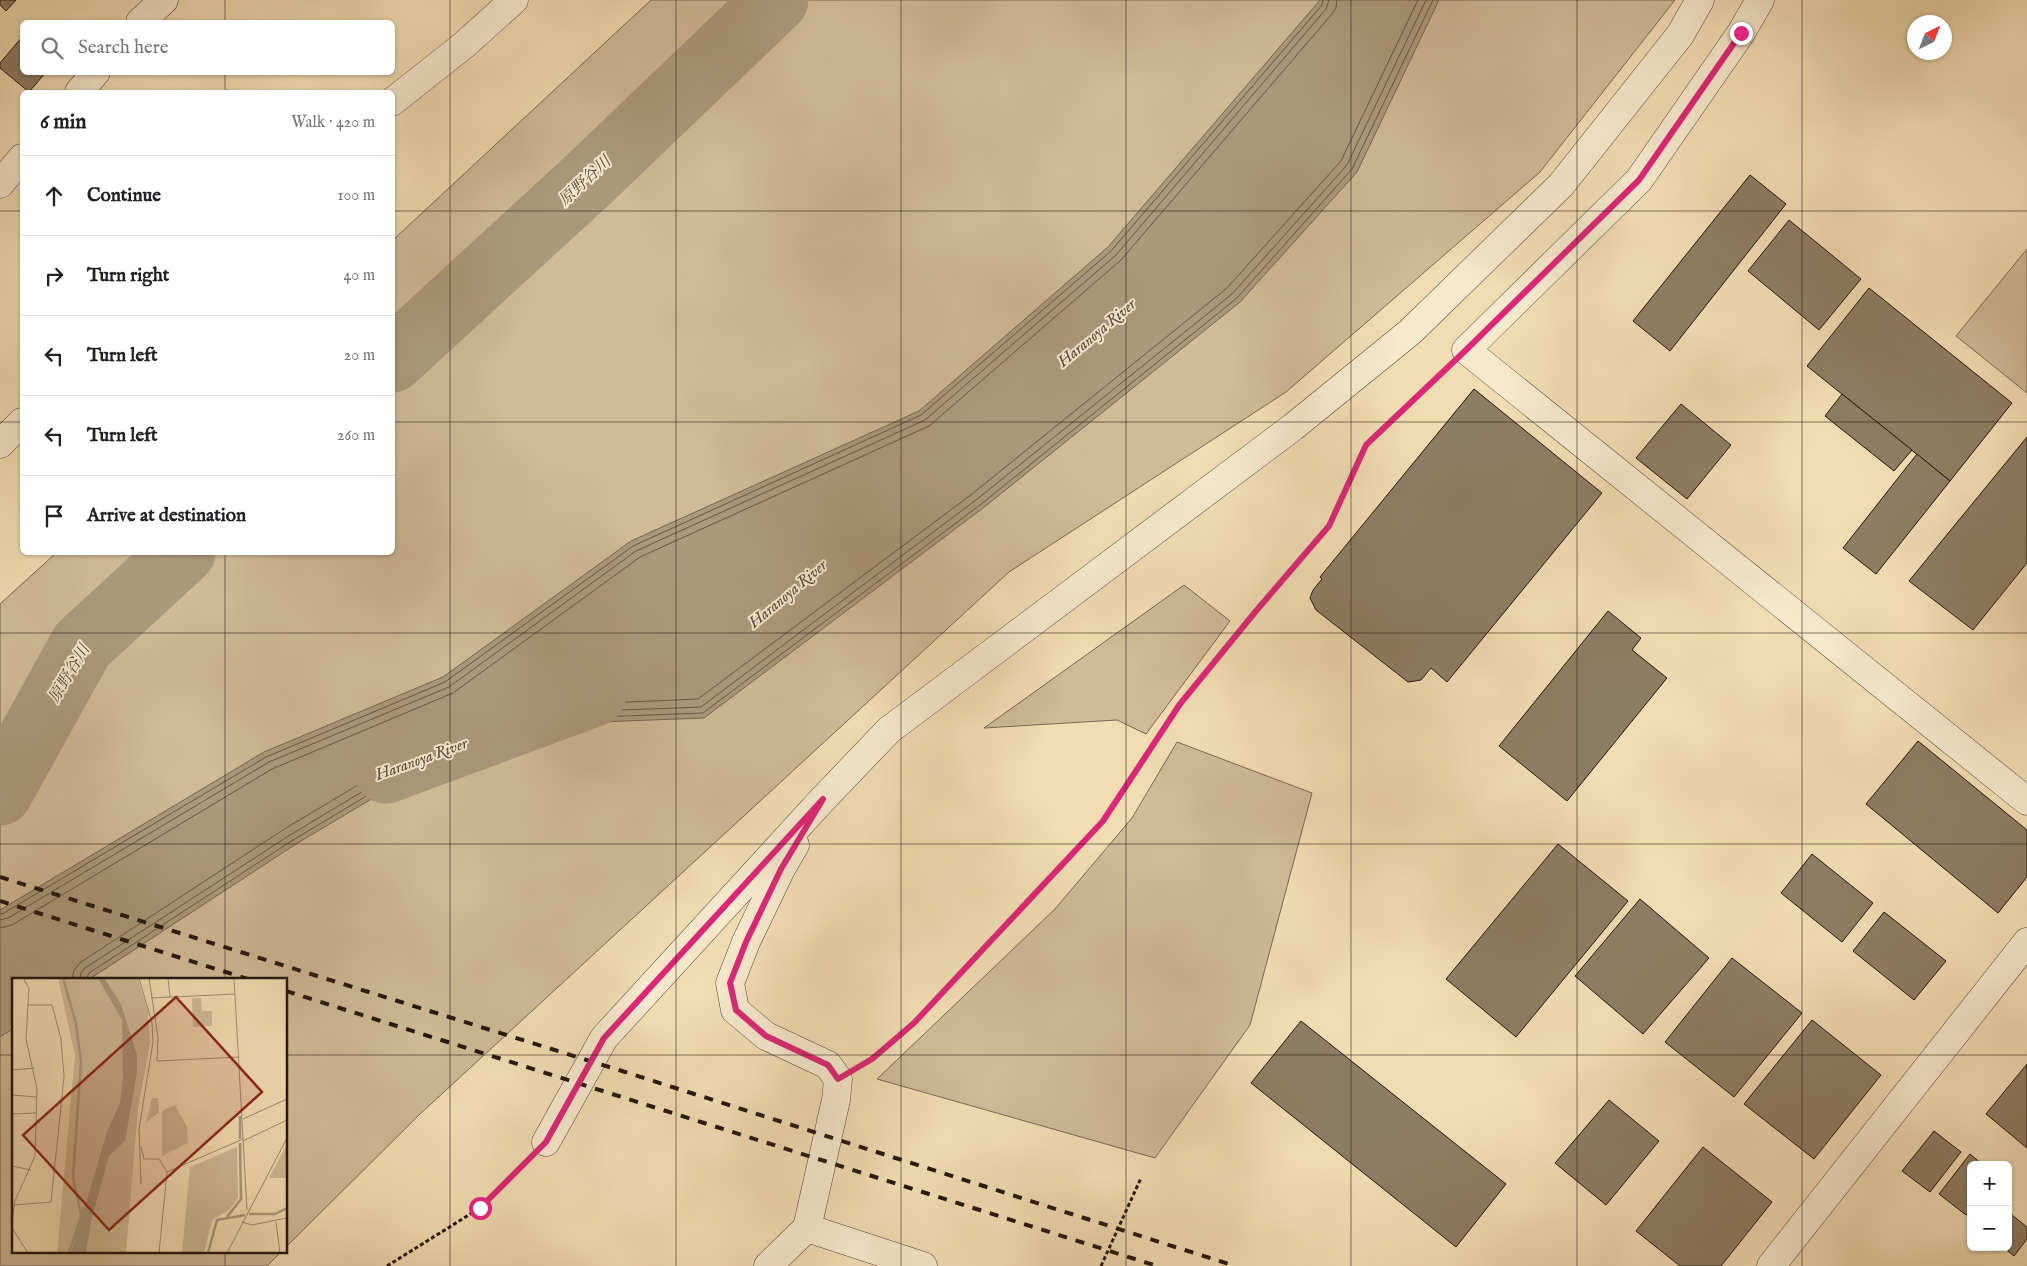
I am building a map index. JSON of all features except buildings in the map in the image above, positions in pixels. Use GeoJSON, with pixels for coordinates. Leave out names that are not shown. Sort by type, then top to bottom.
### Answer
{"type":"FeatureCollection","features":[{"type":"Feature","properties":{"kind":"street"},"geometry":{"type":"LineString","coordinates":[[142,20],[164,0]]}},
{"type":"Feature","properties":{"kind":"street"},"geometry":{"type":"LineString","coordinates":[[395,100],[464,45],[514,0]]}},
{"type":"Feature","properties":{"kind":"street"},"geometry":{"type":"LineString","coordinates":[[546,1142],[604,1038],[823,799],[889,730],[1293,427],[1410,332],[1561,186],[1680,36],[1700,0]]}},
{"type":"Feature","properties":{"kind":"street"},"geometry":{"type":"LineString","coordinates":[[1760,0],[1741,33],[1639,180],[1466,350],[2027,801]]}},
{"type":"Feature","properties":{"kind":"street"},"geometry":{"type":"LineString","coordinates":[[81,90],[93,75]]}},
{"type":"Feature","properties":{"kind":"street"},"geometry":{"type":"LineString","coordinates":[[0,184],[20,160]]}},
{"type":"Feature","properties":{"kind":"street"},"geometry":{"type":"LineString","coordinates":[[0,444],[20,424]]}},
{"type":"Feature","properties":{"kind":"street"},"geometry":{"type":"LineString","coordinates":[[768,1266],[807,1228],[836,1100],[838,1079],[828,1065],[766,1036],[736,1010],[730,983],[746,942],[781,869],[823,799]]}},
{"type":"Feature","properties":{"kind":"street"},"geometry":{"type":"LineString","coordinates":[[1771,1266],[2027,942]]}},
{"type":"Feature","properties":{"kind":"street"},"geometry":{"type":"LineString","coordinates":[[807,1228],[923,1266]]}},
{"type":"Feature","properties":{"kind":"path"},"geometry":{"type":"LineString","coordinates":[[838,1079],[872,1059],[914,1023],[1103,821],[1180,704],[1329,526],[1366,445],[1466,350]]}},
{"type":"Feature","properties":{"kind":"path"},"geometry":{"type":"LineString","coordinates":[[387,1266],[480,1208],[546,1142]]}},
{"type":"Feature","properties":{"kind":"path"},"geometry":{"type":"LineString","coordinates":[[1101,1266],[1141,1178]]}},
{"type":"Feature","properties":{"kind":"shaded area"},"geometry":{"type":"Polygon","coordinates":[[[651,0],[1675,0],[1540,172],[1286,392],[1009,572],[419,1115],[288,1245],[288,978],[12,978],[12,1254],[279,1254],[267,1266],[0,1266],[0,604],[54,555],[395,555],[395,238],[651,0]]]}},
{"type":"Feature","properties":{"kind":"shaded area"},"geometry":{"type":"Polygon","coordinates":[[[2027,249],[2027,393],[1956,336],[2027,249]]]}},
{"type":"Feature","properties":{"kind":"shaded area"},"geometry":{"type":"Polygon","coordinates":[[[1184,585],[1230,621],[1146,734],[1117,720],[984,728],[1184,585]]]}},
{"type":"Feature","properties":{"kind":"shaded area"},"geometry":{"type":"Polygon","coordinates":[[[1177,742],[1312,793],[1250,1025],[1155,1158],[877,1079],[1055,909],[1132,818],[1177,742]]]}},
{"type":"Feature","properties":{"kind":"water"},"geometry":{"type":"Polygon","coordinates":[[[1320,0],[1439,0],[1357,172],[1240,302],[983,508],[704,718],[494,726],[296,844],[91,978],[12,978],[12,1029],[0,1037],[0,910],[264,752],[443,677],[631,541],[919,411],[1108,247],[1320,0]]]}},
{"type":"Feature","properties":{"kind":"waterway","name":"原野谷川"},"geometry":{"type":"LineString","coordinates":[[395,357],[588,180],[776,0]]}},
{"type":"Feature","properties":{"kind":"waterway","name":"原野谷川"},"geometry":{"type":"LineString","coordinates":[[0,793],[82,645],[180,555]]}},
{"type":"Feature","properties":{"kind":"waterway","name":"Haranoya River"},"geometry":{"type":"LineString","coordinates":[[386,771],[594,694]]}},
{"type":"Feature","properties":{"kind":"railway"},"geometry":{"type":"LineString","coordinates":[[0,877],[622,1071],[1235,1266]]}},
{"type":"Feature","properties":{"kind":"railway"},"geometry":{"type":"LineString","coordinates":[[0,901],[245,978]]}},
{"type":"Feature","properties":{"kind":"railway"},"geometry":{"type":"LineString","coordinates":[[288,992],[1157,1266]]}},
{"type":"Feature","properties":{"kind":"route"},"geometry":{"type":"LineString","coordinates":[[480,1208],[546,1142],[604,1038],[823,799],[781,869],[746,942],[730,983],[736,1010],[766,1036],[828,1065],[838,1079],[872,1059],[914,1023],[1103,821],[1180,704],[1329,526],[1366,445],[1639,180],[1741,33]]}}]}
